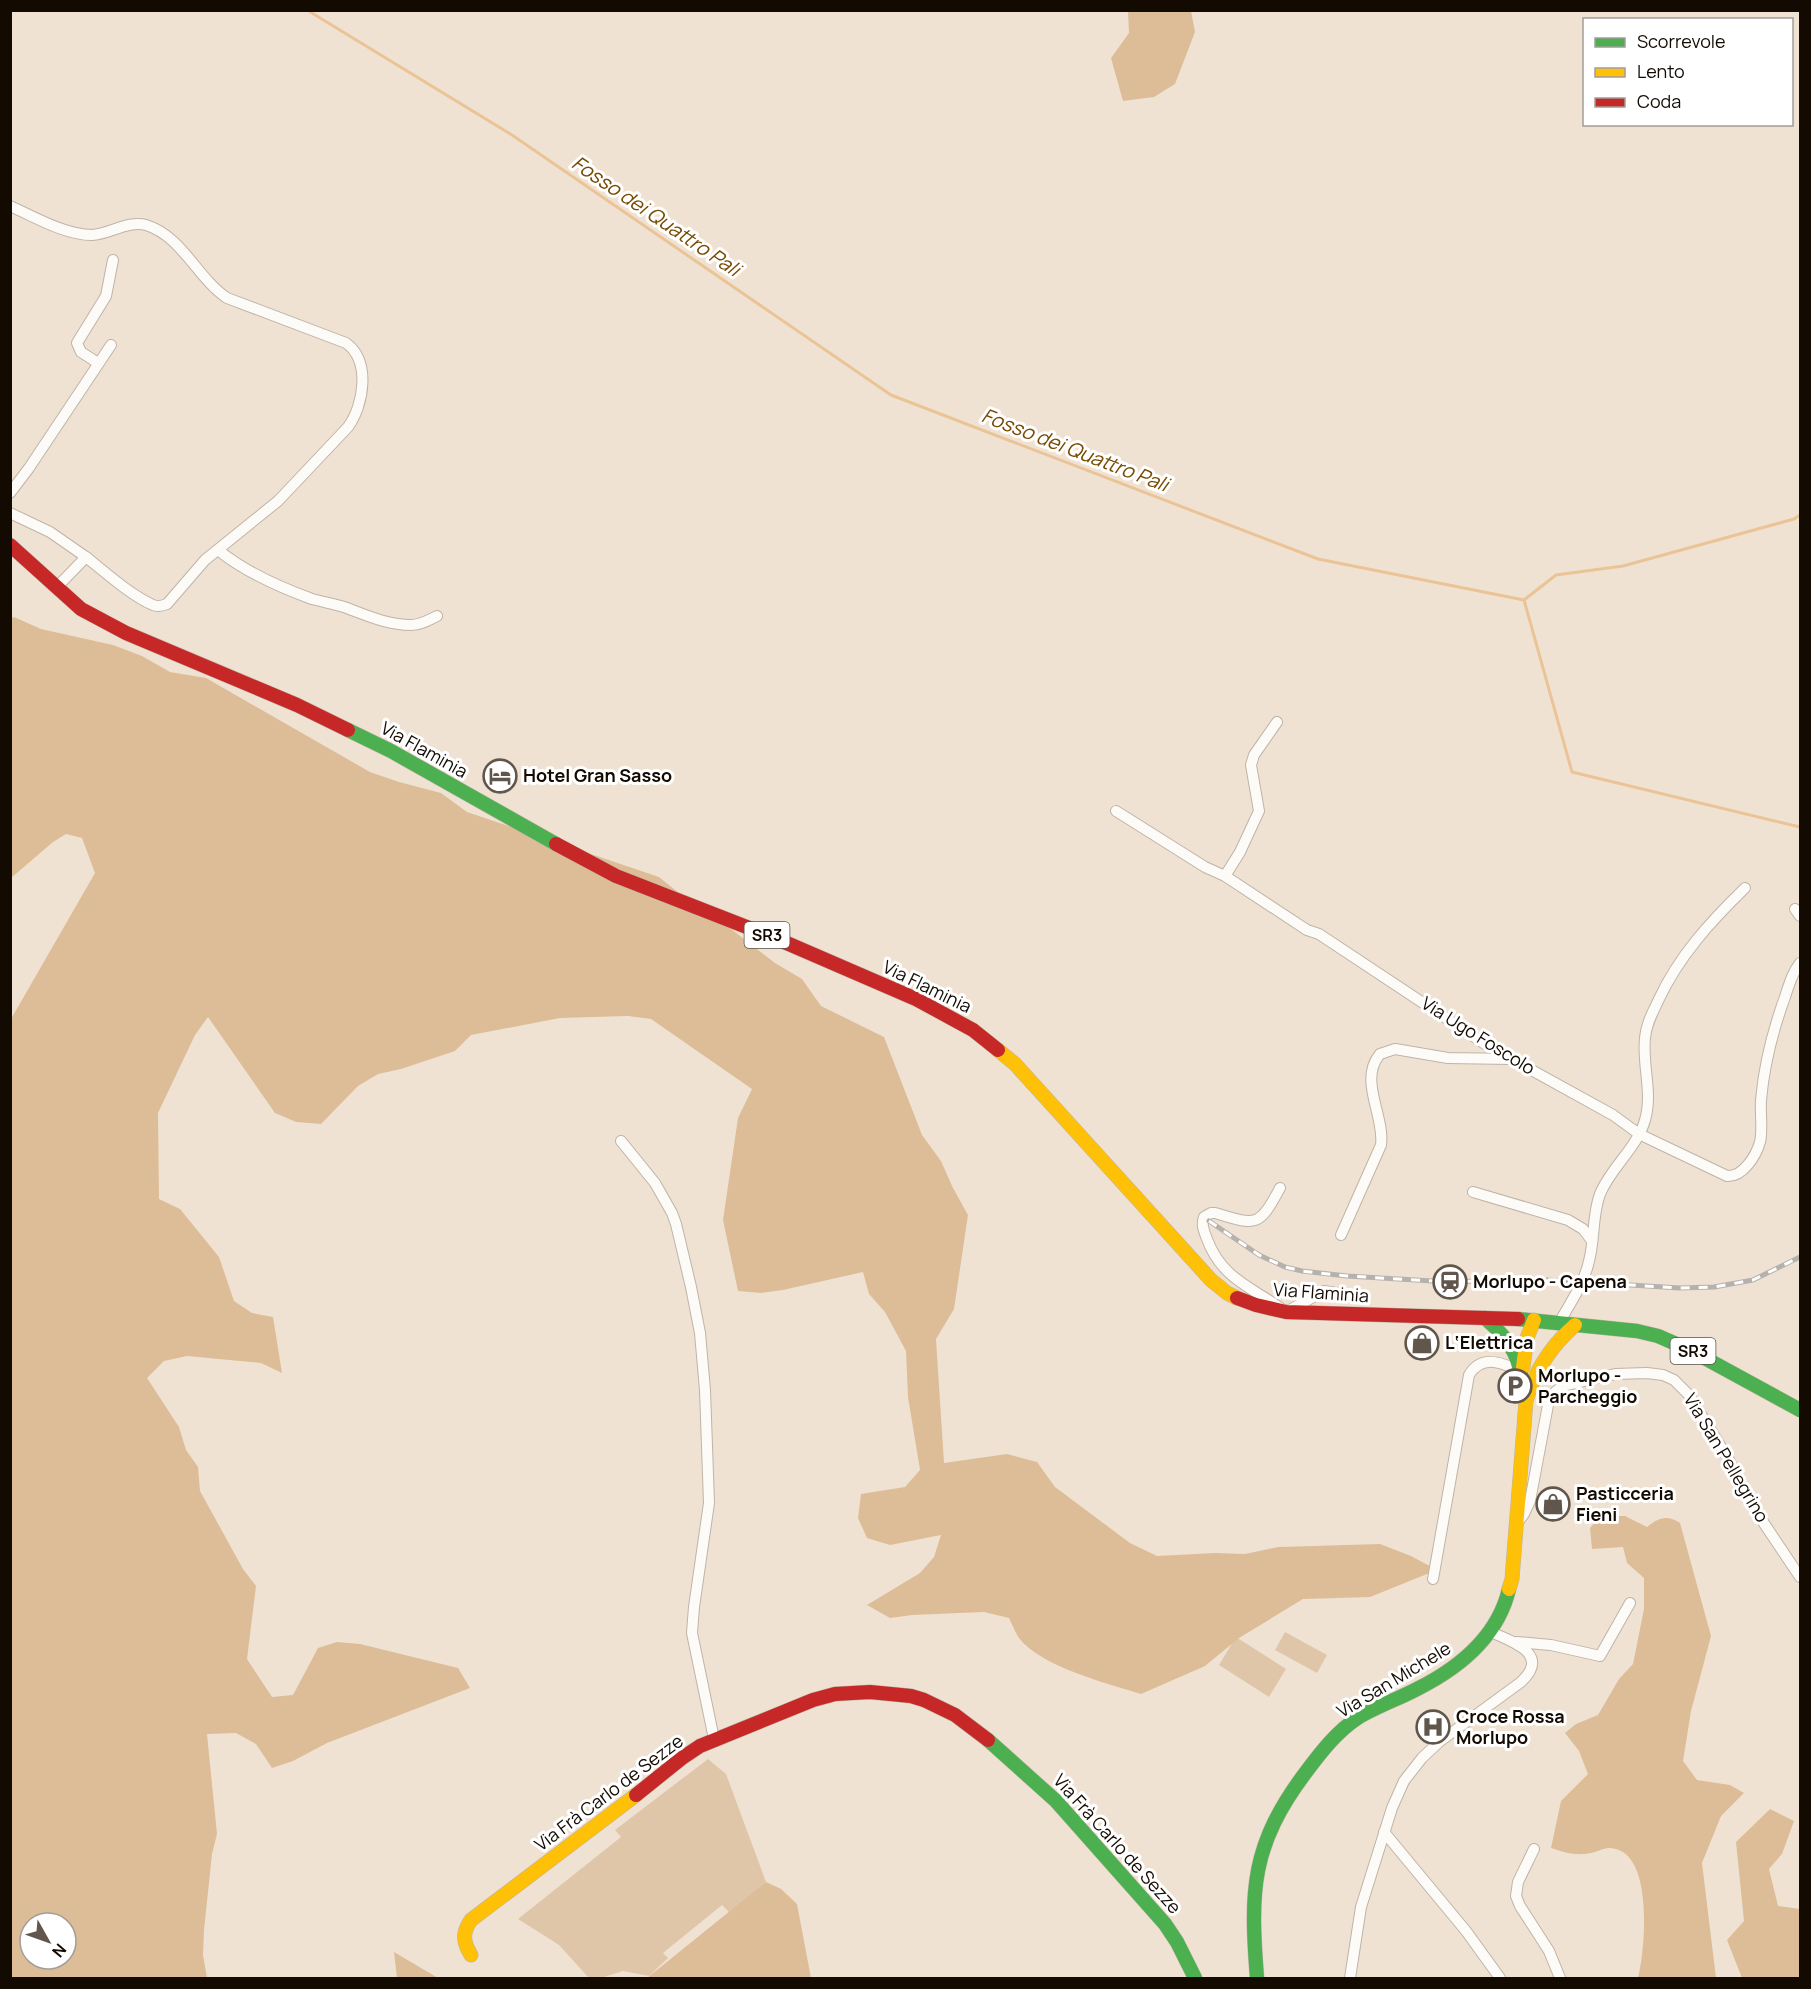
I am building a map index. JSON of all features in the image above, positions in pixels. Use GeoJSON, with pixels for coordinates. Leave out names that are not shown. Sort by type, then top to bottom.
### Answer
{"type":"FeatureCollection","features":[{"type":"Feature","properties":{"kind":"main road","name":"Via Flaminia"},"geometry":{"type":"LineString","coordinates":[[10,545],[81,609],[126,633],[297,705],[391,751],[601,869],[644,888],[775,938],[916,999],[973,1030],[1033,1083],[1215,1284],[1241,1300],[1286,1312],[1534,1320],[1637,1331],[1666,1339],[1713,1361],[1800,1410]]}},
{"type":"Feature","properties":{"kind":"main road"},"geometry":{"type":"LineString","coordinates":[[1485,1318],[1506,1336],[1514,1347],[1522,1373],[1526,1401]]}},
{"type":"Feature","properties":{"kind":"main road"},"geometry":{"type":"LineString","coordinates":[[1522,1373],[1527,1338],[1534,1320]]}},
{"type":"Feature","properties":{"kind":"main road"},"geometry":{"type":"LineString","coordinates":[[1534,1320],[1537,1341],[1536,1371]]}},
{"type":"Feature","properties":{"kind":"main road"},"geometry":{"type":"LineString","coordinates":[[1526,1401],[1536,1371],[1553,1345],[1575,1325]]}},
{"type":"Feature","properties":{"kind":"main road","name":"Via San Michele"},"geometry":{"type":"LineString","coordinates":[[1257,1978],[1254,1912],[1258,1869],[1266,1839],[1284,1803],[1319,1754],[1345,1728],[1373,1710],[1419,1689],[1446,1673],[1475,1651],[1500,1617],[1509,1593],[1513,1571],[1526,1401]]}},
{"type":"Feature","properties":{"kind":"main road","name":"Via Frà Carlo de Sezze"},"geometry":{"type":"LineString","coordinates":[[471,1955],[462,1938],[471,1920],[606,1819],[687,1754],[714,1739],[801,1704],[835,1694],[870,1692],[899,1695],[940,1706],[988,1740],[1056,1801],[1165,1924],[1195,1978]]}},
{"type":"Feature","properties":{"kind":"street"},"geometry":{"type":"LineString","coordinates":[[10,206],[46,222],[84,234],[105,233],[134,224],[147,225],[173,243],[212,286],[227,298],[343,342],[355,352],[361,366],[358,407],[351,424],[284,496],[201,564],[170,601],[163,606],[151,604],[125,587],[50,531],[10,513]]}},
{"type":"Feature","properties":{"kind":"street"},"geometry":{"type":"LineString","coordinates":[[98,363],[81,352],[77,343],[106,296],[113,260]]}},
{"type":"Feature","properties":{"kind":"street"},"geometry":{"type":"LineString","coordinates":[[10,493],[111,345]]}},
{"type":"Feature","properties":{"kind":"street"},"geometry":{"type":"LineString","coordinates":[[218,550],[240,567],[253,573],[313,599],[373,619],[411,625],[437,616]]}},
{"type":"Feature","properties":{"kind":"street"},"geometry":{"type":"LineString","coordinates":[[57,587],[86,557]]}},
{"type":"Feature","properties":{"kind":"street"},"geometry":{"type":"LineString","coordinates":[[1225,876],[1240,852],[1259,811],[1251,765],[1254,755],[1276,722]]}},
{"type":"Feature","properties":{"kind":"street","name":"Via Ugo Foscolo"},"geometry":{"type":"LineString","coordinates":[[1116,811],[1205,867],[1225,876],[1307,930],[1319,934],[1488,1046],[1613,1115],[1639,1134],[1724,1175],[1733,1176],[1743,1170],[1760,1141],[1762,1092],[1770,1046],[1792,977],[1800,963]]}},
{"type":"Feature","properties":{"kind":"street"},"geometry":{"type":"LineString","coordinates":[[1559,1323],[1583,1280],[1589,1261],[1600,1193],[1639,1134],[1645,1120],[1648,1107],[1644,1049],[1652,1012],[1666,983],[1687,952],[1711,922],[1745,888]]}},
{"type":"Feature","properties":{"kind":"street"},"geometry":{"type":"LineString","coordinates":[[1341,1235],[1381,1145],[1381,1131],[1371,1080],[1373,1066],[1380,1053],[1395,1049],[1448,1058],[1512,1059]]}},
{"type":"Feature","properties":{"kind":"street"},"geometry":{"type":"LineString","coordinates":[[621,1141],[655,1183],[672,1213],[700,1333],[706,1402],[709,1503],[692,1633],[714,1739]]}},
{"type":"Feature","properties":{"kind":"street"},"geometry":{"type":"LineString","coordinates":[[1280,1188],[1266,1213],[1255,1221],[1241,1221],[1211,1213],[1204,1217],[1202,1223],[1216,1258],[1228,1273],[1286,1312],[1324,1291],[1342,1294]]}},
{"type":"Feature","properties":{"kind":"street"},"geometry":{"type":"LineString","coordinates":[[1473,1192],[1568,1220],[1583,1229],[1593,1240]]}},
{"type":"Feature","properties":{"kind":"street"},"geometry":{"type":"LineString","coordinates":[[1433,1579],[1469,1375],[1478,1365],[1490,1361],[1505,1364],[1522,1373]]}},
{"type":"Feature","properties":{"kind":"street","name":"Via San Pellegrino"},"geometry":{"type":"LineString","coordinates":[[1517,1523],[1530,1501],[1548,1405],[1556,1392],[1571,1383],[1614,1374],[1633,1372],[1657,1374],[1674,1380],[1689,1395],[1732,1465],[1743,1492],[1800,1577]]}},
{"type":"Feature","properties":{"kind":"street"},"geometry":{"type":"LineString","coordinates":[[1514,1642],[1551,1645],[1600,1656],[1630,1603]]}},
{"type":"Feature","properties":{"kind":"street"},"geometry":{"type":"LineString","coordinates":[[1350,1978],[1361,1907],[1384,1832],[1401,1788],[1422,1758],[1454,1729],[1515,1686],[1530,1672],[1532,1661],[1523,1647],[1491,1632]]}},
{"type":"Feature","properties":{"kind":"street"},"geometry":{"type":"LineString","coordinates":[[1384,1832],[1466,1931],[1500,1978]]}},
{"type":"Feature","properties":{"kind":"street"},"geometry":{"type":"LineString","coordinates":[[1534,1849],[1518,1882],[1516,1896],[1549,1951],[1560,1978]]}},
{"type":"Feature","properties":{"kind":"shaded area"},"geometry":{"type":"Polygon","coordinates":[[[1128,11],[1191,11],[1195,32],[1175,84],[1154,97],[1123,101],[1111,58],[1129,33],[1128,11]]]}},
{"type":"Feature","properties":{"kind":"shaded area"},"geometry":{"type":"Polygon","coordinates":[[[14,617],[41,629],[113,645],[142,656],[170,672],[206,678],[370,772],[441,793],[467,812],[659,877],[775,963],[802,979],[821,1006],[884,1037],[922,1135],[941,1161],[968,1215],[954,1309],[936,1339],[944,1463],[1007,1454],[1037,1462],[1055,1487],[1130,1543],[1157,1556],[1245,1554],[1278,1547],[1380,1544],[1411,1556],[1437,1570],[1370,1597],[1303,1599],[1239,1638],[1205,1666],[1141,1694],[1075,1673],[1042,1657],[1019,1638],[1009,1618],[984,1612],[890,1618],[867,1605],[920,1573],[934,1557],[941,1535],[890,1545],[867,1538],[858,1518],[861,1494],[905,1487],[920,1470],[908,1397],[906,1351],[885,1312],[869,1294],[863,1272],[783,1290],[761,1293],[738,1291],[723,1220],[738,1118],[752,1089],[651,1019],[628,1016],[560,1018],[471,1035],[455,1051],[378,1074],[358,1086],[321,1124],[296,1122],[275,1113],[208,1017],[195,1035],[158,1113],[159,1199],[180,1209],[219,1257],[234,1301],[252,1313],[273,1317],[282,1373],[261,1363],[187,1356],[164,1361],[147,1378],[179,1427],[186,1450],[198,1467],[200,1491],[243,1569],[256,1586],[247,1659],[272,1697],[293,1695],[318,1648],[337,1642],[360,1644],[458,1668],[470,1688],[327,1743],[293,1761],[272,1768],[256,1744],[236,1733],[207,1734],[217,1834],[212,1854],[204,1930],[203,1955],[207,1978],[11,1978],[11,1019],[95,873],[82,838],[66,834],[53,842],[11,878],[10,619],[14,617]]]}},
{"type":"Feature","properties":{"kind":"shaded area"},"geometry":{"type":"Polygon","coordinates":[[[1600,1516],[1625,1516],[1647,1527],[1663,1518],[1680,1523],[1711,1636],[1691,1711],[1683,1761],[1697,1780],[1730,1785],[1744,1793],[1721,1816],[1702,1863],[1716,1978],[1638,1978],[1644,1925],[1640,1882],[1634,1865],[1624,1852],[1609,1848],[1581,1854],[1566,1853],[1551,1848],[1561,1801],[1588,1774],[1579,1751],[1565,1733],[1576,1724],[1598,1715],[1619,1679],[1633,1664],[1644,1609],[1644,1578],[1627,1563],[1623,1547],[1592,1549],[1590,1528],[1600,1516]]]}},
{"type":"Feature","properties":{"kind":"shaded area"},"geometry":{"type":"Polygon","coordinates":[[[1285,1632],[1327,1655],[1317,1673],[1275,1650],[1285,1632]]]}},
{"type":"Feature","properties":{"kind":"shaded area"},"geometry":{"type":"Polygon","coordinates":[[[1236,1637],[1286,1669],[1269,1697],[1219,1665],[1236,1637]]]}},
{"type":"Feature","properties":{"kind":"shaded area"},"geometry":{"type":"Polygon","coordinates":[[[708,1759],[726,1774],[766,1882],[730,1913],[722,1905],[663,1953],[668,1958],[649,1976],[623,1971],[601,1978],[589,1978],[559,1945],[518,1919],[621,1837],[615,1830],[708,1759]]]}},
{"type":"Feature","properties":{"kind":"shaded area"},"geometry":{"type":"Polygon","coordinates":[[[1770,1809],[1794,1821],[1782,1854],[1769,1869],[1778,1906],[1800,1909],[1800,1978],[1742,1978],[1727,1940],[1744,1921],[1736,1842],[1770,1809]]]}},
{"type":"Feature","properties":{"kind":"shaded area"},"geometry":{"type":"Polygon","coordinates":[[[766,1882],[781,1889],[797,1904],[811,1978],[647,1978],[766,1882]]]}},
{"type":"Feature","properties":{"kind":"shaded area"},"geometry":{"type":"Polygon","coordinates":[[[394,1952],[438,1978],[397,1978],[394,1952]]]}},
{"type":"Feature","properties":{"kind":"waterway","name":"Fosso dei Quattro Pali"},"geometry":{"type":"LineString","coordinates":[[307,10],[512,135],[891,395],[1318,559],[1524,600],[1572,772],[1800,827]]}},
{"type":"Feature","properties":{"kind":"waterway"},"geometry":{"type":"LineString","coordinates":[[1524,600],[1556,575],[1623,566],[1794,519],[1800,515]]}},
{"type":"Feature","properties":{"kind":"railway"},"geometry":{"type":"LineString","coordinates":[[1209,1221],[1259,1255],[1285,1267],[1347,1276],[1450,1282],[1530,1279],[1680,1288],[1714,1287],[1753,1280],[1800,1257]]}},
{"type":"Feature","properties":{"kind":"traffic: fast"},"geometry":{"type":"LineString","coordinates":[[348,730],[391,751],[556,844]]}},
{"type":"Feature","properties":{"kind":"traffic: fast"},"geometry":{"type":"LineString","coordinates":[[1485,1318],[1503,1336],[1514,1352],[1525,1396]]}},
{"type":"Feature","properties":{"kind":"traffic: fast"},"geometry":{"type":"LineString","coordinates":[[1518,1319],[1637,1331],[1658,1336],[1690,1350],[1800,1410]]}},
{"type":"Feature","properties":{"kind":"traffic: fast"},"geometry":{"type":"LineString","coordinates":[[1257,1978],[1254,1919],[1258,1869],[1264,1846],[1288,1798],[1324,1750],[1351,1723],[1366,1713],[1433,1681],[1475,1649],[1496,1622],[1509,1589]]}},
{"type":"Feature","properties":{"kind":"traffic: fast"},"geometry":{"type":"LineString","coordinates":[[988,1740],[1056,1801],[1165,1924],[1195,1978]]}},
{"type":"Feature","properties":{"kind":"traffic: slow"},"geometry":{"type":"LineString","coordinates":[[998,1050],[1015,1064],[1211,1280],[1237,1298]]}},
{"type":"Feature","properties":{"kind":"traffic: slow"},"geometry":{"type":"LineString","coordinates":[[1523,1367],[1527,1338],[1534,1320]]}},
{"type":"Feature","properties":{"kind":"traffic: slow"},"geometry":{"type":"LineString","coordinates":[[1509,1589],[1512,1579],[1526,1401],[1545,1359],[1558,1341],[1575,1325]]}},
{"type":"Feature","properties":{"kind":"traffic: slow"},"geometry":{"type":"LineString","coordinates":[[471,1955],[466,1946],[465,1937],[471,1920],[636,1795]]}},
{"type":"Feature","properties":{"kind":"traffic: jam"},"geometry":{"type":"LineString","coordinates":[[10,545],[81,609],[126,633],[297,705],[348,730]]}},
{"type":"Feature","properties":{"kind":"traffic: jam"},"geometry":{"type":"LineString","coordinates":[[556,844],[616,876],[775,938],[916,999],[973,1030],[998,1050]]}},
{"type":"Feature","properties":{"kind":"traffic: jam"},"geometry":{"type":"LineString","coordinates":[[1237,1298],[1286,1312],[1518,1319]]}},
{"type":"Feature","properties":{"kind":"traffic: jam"},"geometry":{"type":"LineString","coordinates":[[636,1795],[700,1746],[813,1700],[835,1694],[870,1692],[911,1696],[955,1715],[988,1740]]}},
{"type":"Feature","properties":{"kind":"place","name":"Hotel Gran Sasso"},"geometry":{"type":"Point","coordinates":[500,776]}},
{"type":"Feature","properties":{"kind":"place","name":"Morlupo - Capena"},"geometry":{"type":"Point","coordinates":[1450,1282]}},
{"type":"Feature","properties":{"kind":"place","name":"L‘Elettrica"},"geometry":{"type":"Point","coordinates":[1422,1343]}},
{"type":"Feature","properties":{"kind":"place","name":"Morlupo - Parcheggio"},"geometry":{"type":"Point","coordinates":[1515,1386]}},
{"type":"Feature","properties":{"kind":"place","name":"Pasticceria Fieni"},"geometry":{"type":"Point","coordinates":[1553,1504]}},
{"type":"Feature","properties":{"kind":"place","name":"Croce Rossa Morlupo"},"geometry":{"type":"Point","coordinates":[1433,1727]}}]}
